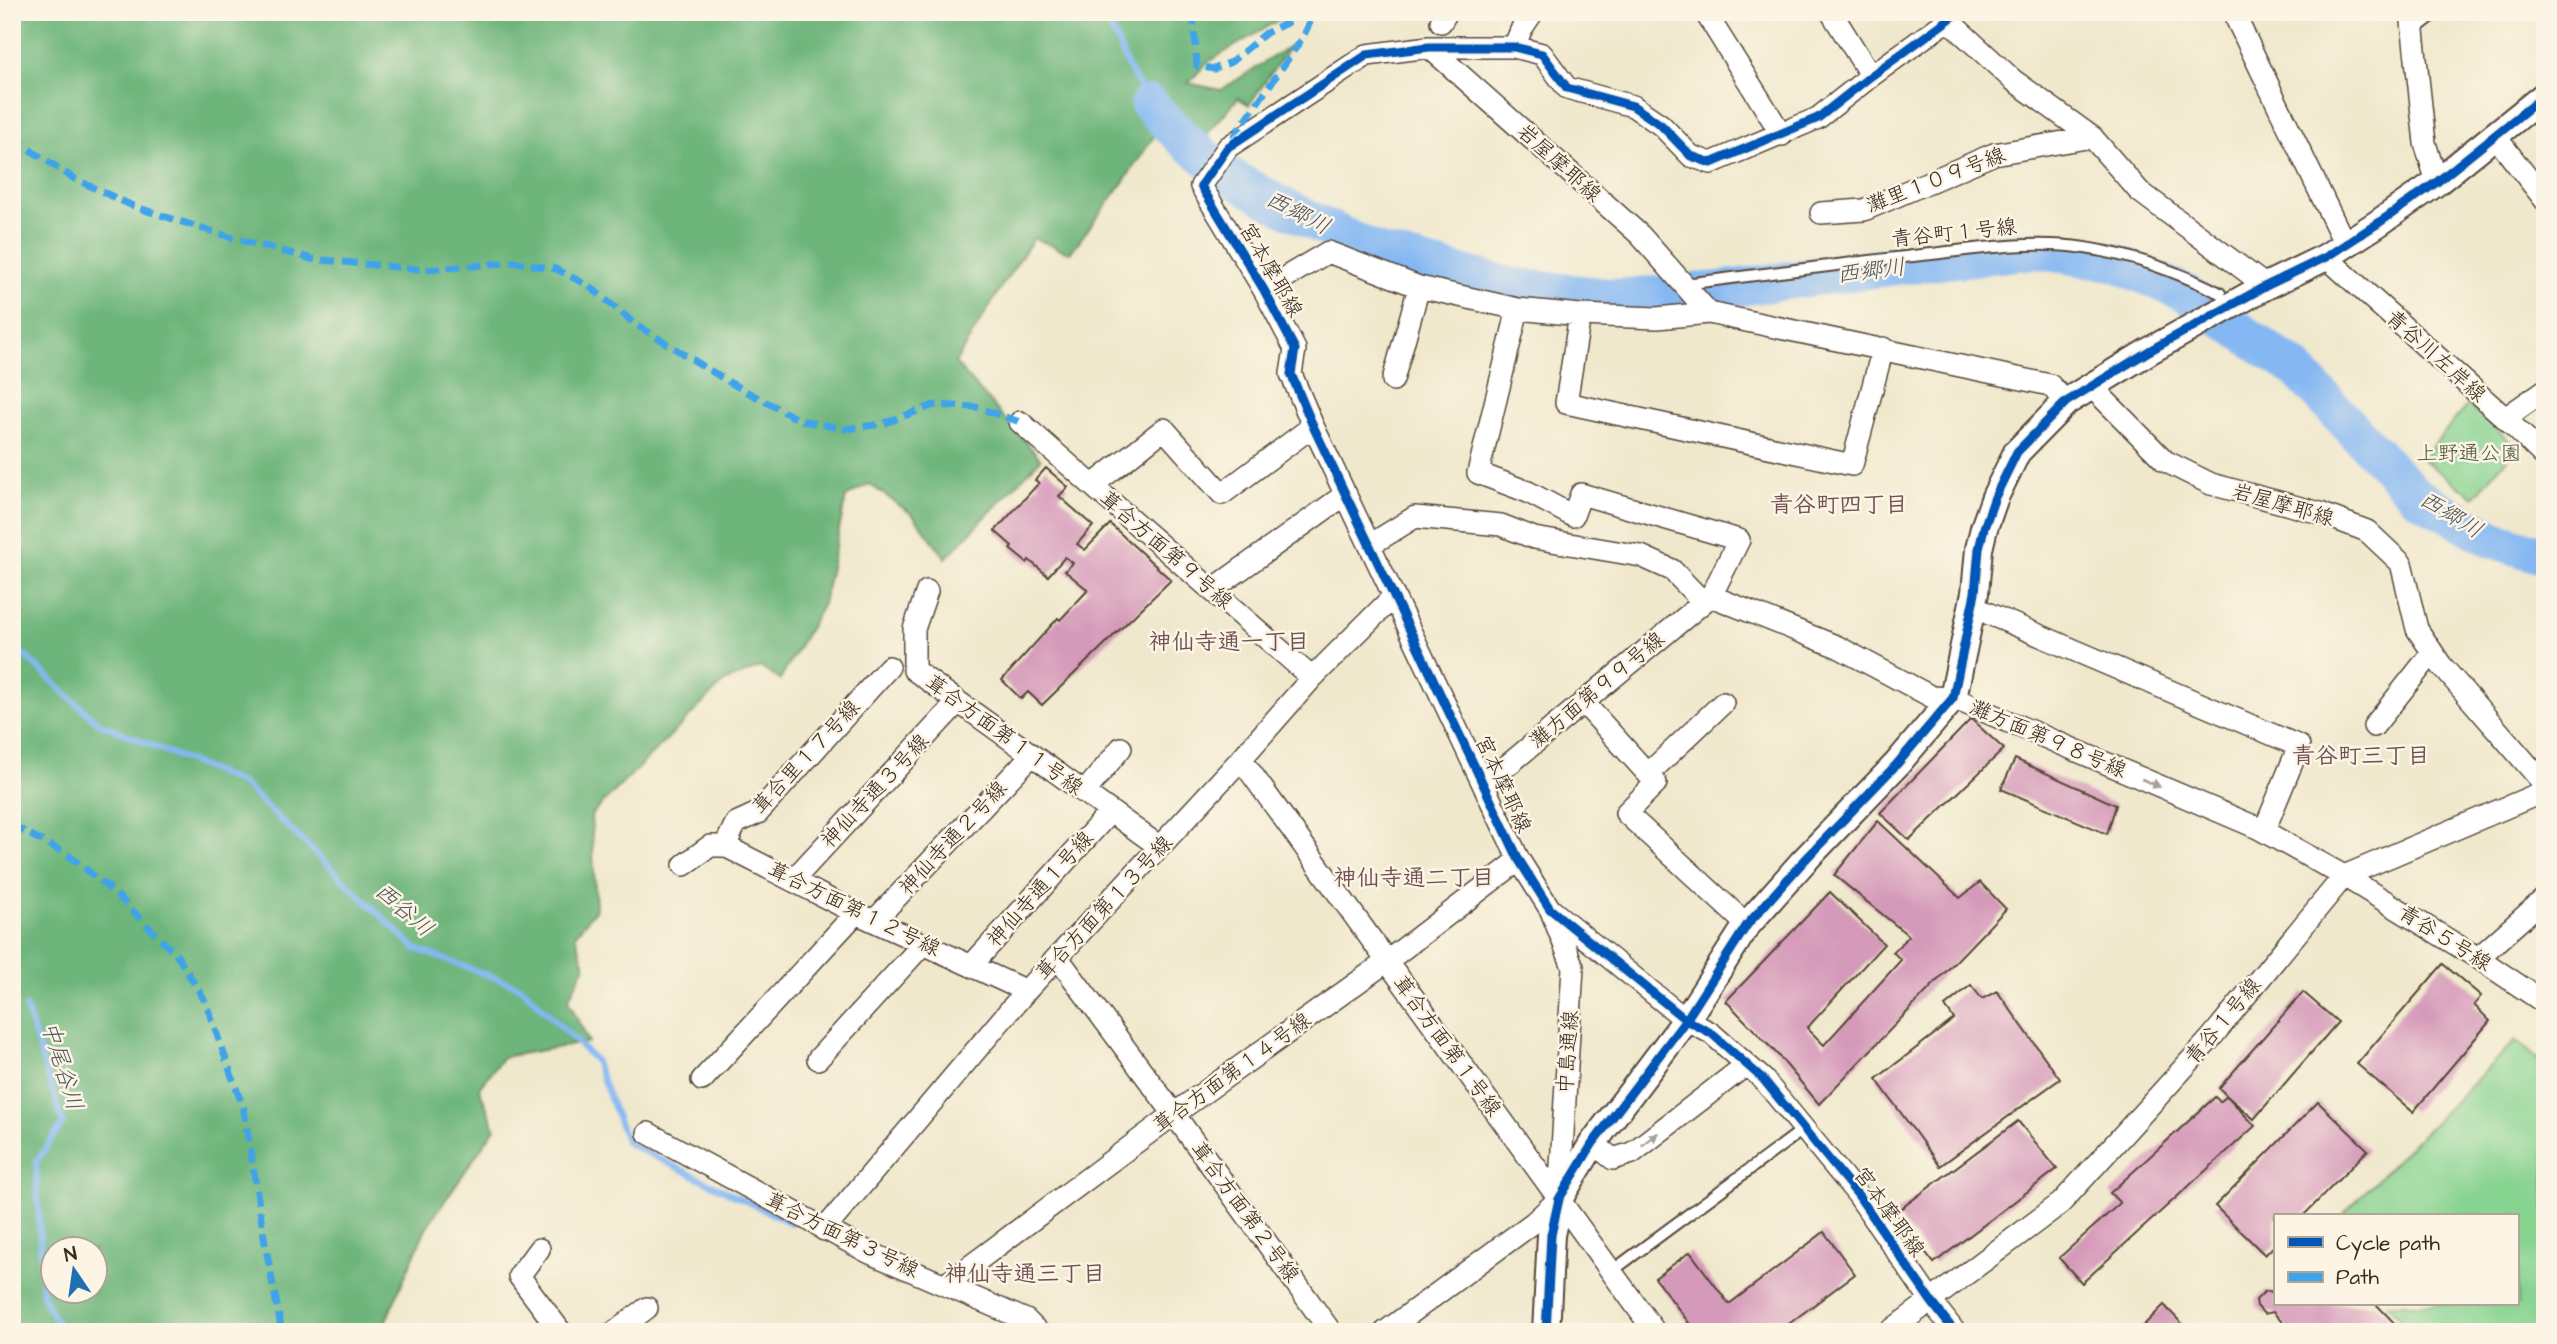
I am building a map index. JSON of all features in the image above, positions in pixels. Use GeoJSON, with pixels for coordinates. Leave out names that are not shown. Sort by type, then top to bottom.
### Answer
{"type":"FeatureCollection","features":[{"type":"Feature","properties":{"kind":"street"},"geometry":{"type":"LineString","coordinates":[[1514,47],[1533,12]]}},
{"type":"Feature","properties":{"kind":"street"},"geometry":{"type":"LineString","coordinates":[[1705,12],[1782,135]]}},
{"type":"Feature","properties":{"kind":"street"},"geometry":{"type":"LineString","coordinates":[[1831,12],[1871,76]]}},
{"type":"Feature","properties":{"kind":"street"},"geometry":{"type":"LineString","coordinates":[[2233,12],[2340,234]]}},
{"type":"Feature","properties":{"kind":"street"},"geometry":{"type":"LineString","coordinates":[[1429,47],[1514,47],[1542,54],[1567,88],[1633,106],[1661,125],[1691,156],[1711,163],[1818,118],[1953,16],[2013,80],[2092,137],[2139,191],[2266,286]]}},
{"type":"Feature","properties":{"kind":"street"},"geometry":{"type":"LineString","coordinates":[[2412,21],[2425,143],[2437,182]]}},
{"type":"Feature","properties":{"kind":"street","name":"宮本摩耶線"},"geometry":{"type":"LineString","coordinates":[[1429,47],[1367,55],[1228,147],[1201,186],[1264,290],[1295,349],[1291,374],[1313,426],[1519,860],[1550,909],[1686,1020],[1711,1033],[1763,1079],[1858,1195],[1955,1332]]}},
{"type":"Feature","properties":{"kind":"street","name":"岩屋摩耶線"},"geometry":{"type":"LineString","coordinates":[[1429,47],[1640,234],[1706,310]]}},
{"type":"Feature","properties":{"kind":"street"},"geometry":{"type":"LineString","coordinates":[[1385,1332],[1533,1223],[1559,1199],[1592,1143],[1686,1020],[1747,925],[1897,764],[1953,698],[1973,607],[1979,549],[1995,497],[2017,452],[2066,402],[2195,326],[2228,298],[2266,286],[2326,257],[2437,182],[2545,95]]}},
{"type":"Feature","properties":{"kind":"street"},"geometry":{"type":"LineString","coordinates":[[2495,136],[2545,200]]}},
{"type":"Feature","properties":{"kind":"street","name":"灘里１０９号線"},"geometry":{"type":"LineString","coordinates":[[1821,213],[1864,210],[1994,154],[2092,137]]}},
{"type":"Feature","properties":{"kind":"street"},"geometry":{"type":"LineString","coordinates":[[1264,290],[1328,252],[1419,287],[1518,309],[1657,318],[1706,310],[2050,385],[2066,402]]}},
{"type":"Feature","properties":{"kind":"street","name":"青谷川左岸線"},"geometry":{"type":"LineString","coordinates":[[2326,257],[2545,457]]}},
{"type":"Feature","properties":{"kind":"street"},"geometry":{"type":"LineString","coordinates":[[1393,380],[1419,287]]}},
{"type":"Feature","properties":{"kind":"street"},"geometry":{"type":"LineString","coordinates":[[1518,309],[1478,474],[1528,492],[1573,516],[1581,494],[1739,540],[1707,599]]}},
{"type":"Feature","properties":{"kind":"street"},"geometry":{"type":"LineString","coordinates":[[1580,315],[1566,403],[1852,465],[1883,348]]}},
{"type":"Feature","properties":{"kind":"street","name":"岩屋摩耶線"},"geometry":{"type":"LineString","coordinates":[[2091,386],[2165,461],[2211,484],[2320,513],[2367,531],[2401,563],[2417,629],[2432,653],[2545,785]]}},
{"type":"Feature","properties":{"kind":"street"},"geometry":{"type":"LineString","coordinates":[[2505,418],[2545,390]]}},
{"type":"Feature","properties":{"kind":"street","name":"葺合方面第９号線"},"geometry":{"type":"LineString","coordinates":[[1020,422],[1312,678]]}},
{"type":"Feature","properties":{"kind":"street"},"geometry":{"type":"LineString","coordinates":[[1093,485],[1164,429],[1222,494],[1313,426]]}},
{"type":"Feature","properties":{"kind":"street"},"geometry":{"type":"LineString","coordinates":[[1212,590],[1346,494]]}},
{"type":"Feature","properties":{"kind":"street","name":"灘方面第９８号線"},"geometry":{"type":"LineString","coordinates":[[1370,545],[1415,517],[1501,525],[1534,538],[1641,556],[1672,570],[1707,599],[1838,648],[1932,696],[1953,698],[2264,831],[2344,876]]}},
{"type":"Feature","properties":{"kind":"street","name":"葺合方面第１１号線"},"geometry":{"type":"LineString","coordinates":[[927,591],[914,629],[914,670],[1160,847]]}},
{"type":"Feature","properties":{"kind":"street","name":"葺合方面第１３号線"},"geometry":{"type":"LineString","coordinates":[[824,1230],[1026,991],[1241,759],[1312,678],[1394,596]]}},
{"type":"Feature","properties":{"kind":"street","name":"灘方面第９９号線"},"geometry":{"type":"LineString","coordinates":[[1484,785],[1707,599]]}},
{"type":"Feature","properties":{"kind":"street"},"geometry":{"type":"LineString","coordinates":[[1973,607],[2299,746],[2264,831]]}},
{"type":"Feature","properties":{"kind":"street"},"geometry":{"type":"LineString","coordinates":[[2374,726],[2432,653]]}},
{"type":"Feature","properties":{"kind":"street","name":"葺合里１７号線"},"geometry":{"type":"LineString","coordinates":[[725,846],[736,823],[758,813],[889,667]]}},
{"type":"Feature","properties":{"kind":"street"},"geometry":{"type":"LineString","coordinates":[[1583,702],[1656,783],[1626,813],[1747,925]]}},
{"type":"Feature","properties":{"kind":"street","name":"神仙寺通３号線"},"geometry":{"type":"LineString","coordinates":[[794,879],[957,703]]}},
{"type":"Feature","properties":{"kind":"street"},"geometry":{"type":"LineString","coordinates":[[1647,774],[1723,703]]}},
{"type":"Feature","properties":{"kind":"street"},"geometry":{"type":"LineString","coordinates":[[1084,793],[1121,748]]}},
{"type":"Feature","properties":{"kind":"street","name":"神仙寺通２号線"},"geometry":{"type":"LineString","coordinates":[[702,1080],[1031,756]]}},
{"type":"Feature","properties":{"kind":"street","name":"葺合方面第１号線"},"geometry":{"type":"LineString","coordinates":[[1241,759],[1655,1332]]}},
{"type":"Feature","properties":{"kind":"street","name":"青谷１号線"},"geometry":{"type":"LineString","coordinates":[[1889,1332],[2061,1203],[2211,1038],[2344,876],[2545,791]]}},
{"type":"Feature","properties":{"kind":"street","name":"神仙寺通１号線"},"geometry":{"type":"LineString","coordinates":[[971,966],[1110,811]]}},
{"type":"Feature","properties":{"kind":"street"},"geometry":{"type":"LineString","coordinates":[[684,865],[710,846],[725,846]]}},
{"type":"Feature","properties":{"kind":"street","name":"葺合方面第１２号線"},"geometry":{"type":"LineString","coordinates":[[725,846],[865,917],[1026,991]]}},
{"type":"Feature","properties":{"kind":"street","name":"葺合方面第１４号線"},"geometry":{"type":"LineString","coordinates":[[945,1285],[1174,1114],[1386,962],[1519,860]]}},
{"type":"Feature","properties":{"kind":"street","name":"青谷５号線"},"geometry":{"type":"LineString","coordinates":[[2344,876],[2478,958],[2545,1003]]}},
{"type":"Feature","properties":{"kind":"street"},"geometry":{"type":"LineString","coordinates":[[2478,958],[2545,898]]}},
{"type":"Feature","properties":{"kind":"street","name":"中島通線"},"geometry":{"type":"LineString","coordinates":[[1550,909],[1573,967],[1559,1199]]}},
{"type":"Feature","properties":{"kind":"street"},"geometry":{"type":"LineString","coordinates":[[818,1059],[923,944]]}},
{"type":"Feature","properties":{"kind":"street","name":"葺合方面第２号線"},"geometry":{"type":"LineString","coordinates":[[1058,958],[1331,1332]]}},
{"type":"Feature","properties":{"kind":"street"},"geometry":{"type":"LineString","coordinates":[[1592,1143],[1614,1159],[1632,1153],[1746,1065]]}},
{"type":"Feature","properties":{"kind":"street","name":"葺合方面第３号線"},"geometry":{"type":"LineString","coordinates":[[648,1133],[824,1230],[868,1252],[1026,1320],[1038,1332]]}},
{"type":"Feature","properties":{"kind":"street"},"geometry":{"type":"LineString","coordinates":[[1546,1332],[1551,1235],[1559,1199]]}},
{"type":"Feature","properties":{"kind":"street"},"geometry":{"type":"LineString","coordinates":[[539,1249],[519,1276],[561,1332]]}},
{"type":"Feature","properties":{"kind":"street"},"geometry":{"type":"LineString","coordinates":[[615,1332],[647,1308]]}},
{"type":"Feature","properties":{"kind":"lane"},"geometry":{"type":"LineString","coordinates":[[2412,21],[2437,12]]}},
{"type":"Feature","properties":{"kind":"lane","name":"青谷町１号線"},"geometry":{"type":"LineString","coordinates":[[1685,284],[1990,247],[2050,245],[2085,248],[2134,259],[2176,272],[2228,298]]}},
{"type":"Feature","properties":{"kind":"lane"},"geometry":{"type":"LineString","coordinates":[[1612,1271],[1804,1129]]}},
{"type":"Feature","properties":{"kind":"green space"},"geometry":{"type":"Polygon","coordinates":[[[12,12],[1292,12],[1208,62],[1188,83],[1221,90],[1290,46],[1249,105],[1238,98],[1203,139],[1157,132],[1070,253],[1034,238],[955,363],[1041,459],[946,558],[913,515],[869,484],[846,497],[823,604],[780,680],[760,667],[724,682],[591,815],[596,909],[575,935],[585,966],[568,1000],[589,1042],[503,1057],[479,1088],[495,1128],[426,1228],[381,1332],[12,1332],[12,12]]]}},
{"type":"Feature","properties":{"kind":"green space","name":"上野通公園"},"geometry":{"type":"Polygon","coordinates":[[[2467,405],[2517,447],[2474,497],[2422,459],[2467,405]]]}},
{"type":"Feature","properties":{"kind":"green space"},"geometry":{"type":"Polygon","coordinates":[[[2516,1040],[2545,1066],[2545,1323],[2535,1332],[2411,1332],[2389,1306],[2518,1306],[2518,1214],[2343,1214],[2516,1040]]]}},
{"type":"Feature","properties":{"kind":"building"},"geometry":{"type":"Polygon","coordinates":[[[1046,468],[1068,487],[1059,496],[1093,526],[1077,544],[1085,550],[1110,524],[1171,580],[1042,705],[1028,692],[1021,699],[1002,680],[1058,618],[1060,620],[1088,590],[1065,571],[1073,563],[1065,557],[1048,576],[1010,549],[1012,546],[995,531],[1039,483],[1035,480],[1046,468]]]}},
{"type":"Feature","properties":{"kind":"building"},"geometry":{"type":"Polygon","coordinates":[[[1971,719],[2004,749],[1909,840],[1880,813],[1971,719]]]}},
{"type":"Feature","properties":{"kind":"building"},"geometry":{"type":"Polygon","coordinates":[[[2015,759],[2116,805],[2107,834],[2001,789],[2015,759]]]}},
{"type":"Feature","properties":{"kind":"building"},"geometry":{"type":"Polygon","coordinates":[[[1878,821],[1960,898],[1980,882],[2006,909],[1819,1104],[1778,1055],[1726,1001],[1830,892],[1884,944],[1807,1028],[1824,1045],[1901,960],[1893,952],[1909,936],[1834,875],[1878,821]]]}},
{"type":"Feature","properties":{"kind":"building"},"geometry":{"type":"Polygon","coordinates":[[[2443,964],[2481,996],[2474,1005],[2490,1021],[2413,1112],[2357,1064],[2443,964]]]}},
{"type":"Feature","properties":{"kind":"building"},"geometry":{"type":"Polygon","coordinates":[[[1971,985],[1982,999],[1997,991],[2060,1079],[1940,1166],[1876,1079],[1954,1019],[1945,1006],[1971,985]]]}},
{"type":"Feature","properties":{"kind":"building"},"geometry":{"type":"Polygon","coordinates":[[[2303,992],[2338,1022],[2254,1119],[2219,1088],[2303,992]]]}},
{"type":"Feature","properties":{"kind":"building"},"geometry":{"type":"Polygon","coordinates":[[[2227,1096],[2255,1126],[2082,1283],[2059,1258],[2120,1203],[2110,1193],[2215,1097],[2220,1102],[2227,1096]]]}},
{"type":"Feature","properties":{"kind":"building"},"geometry":{"type":"Polygon","coordinates":[[[2318,1102],[2368,1150],[2305,1214],[2274,1214],[2274,1246],[2265,1255],[2215,1206],[2318,1102]]]}},
{"type":"Feature","properties":{"kind":"building"},"geometry":{"type":"Polygon","coordinates":[[[2018,1121],[2057,1169],[1934,1263],[1895,1213],[2018,1121]]]}},
{"type":"Feature","properties":{"kind":"building"},"geometry":{"type":"Polygon","coordinates":[[[1824,1232],[1855,1274],[1778,1332],[1677,1332],[1689,1323],[1655,1278],[1690,1252],[1729,1304],[1824,1232]]]}},
{"type":"Feature","properties":{"kind":"building"},"geometry":{"type":"Polygon","coordinates":[[[2270,1291],[2274,1295],[2274,1306],[2378,1306],[2403,1332],[2291,1332],[2273,1312],[2264,1314],[2257,1306],[2256,1300],[2264,1292],[2270,1291]]]}},
{"type":"Feature","properties":{"kind":"building"},"geometry":{"type":"Polygon","coordinates":[[[2164,1305],[2190,1332],[2137,1332],[2164,1305]]]}},
{"type":"Feature","properties":{"kind":"waterway"},"geometry":{"type":"LineString","coordinates":[[1102,12],[1149,104]]}},
{"type":"Feature","properties":{"kind":"waterway","name":"西郷川"},"geometry":{"type":"LineString","coordinates":[[1149,104],[1183,139],[1229,176],[1272,201],[1379,253],[1514,287],[1616,298],[1718,290],[2035,250],[2116,263],[2185,293],[2296,369],[2415,495],[2492,539],[2545,556]]}},
{"type":"Feature","properties":{"kind":"waterway","name":"西谷川"},"geometry":{"type":"LineString","coordinates":[[12,644],[97,722],[243,784],[416,949],[521,987],[595,1060],[627,1143],[791,1223]]}},
{"type":"Feature","properties":{"kind":"waterway","name":"中尾谷川"},"geometry":{"type":"LineString","coordinates":[[26,1008],[63,1123],[36,1162],[43,1297],[62,1332]]}},
{"type":"Feature","properties":{"kind":"marked path"},"geometry":{"type":"LineString","coordinates":[[1193,12],[1197,66],[1214,69],[1231,62],[1266,33],[1309,12]]}},
{"type":"Feature","properties":{"kind":"marked path"},"geometry":{"type":"LineString","coordinates":[[1233,138],[1302,39],[1315,12]]}},
{"type":"Feature","properties":{"kind":"marked path"},"geometry":{"type":"LineString","coordinates":[[12,138],[73,178],[135,207],[233,238],[312,259],[426,270],[515,262],[556,269],[589,286],[635,324],[729,382],[799,420],[845,429],[882,424],[934,405],[976,407],[1020,422]]}},
{"type":"Feature","properties":{"kind":"marked path"},"geometry":{"type":"LineString","coordinates":[[12,825],[68,855],[114,892],[178,957],[205,1001],[244,1110],[282,1332]]}},
{"type":"Feature","properties":{"kind":"cycle path"},"geometry":{"type":"LineString","coordinates":[[1955,1332],[1858,1195],[1763,1079],[1711,1033],[1686,1020],[1550,909],[1519,860],[1313,426],[1291,374],[1295,349],[1264,290],[1201,186],[1228,147],[1367,55],[1429,47],[1514,47],[1542,54],[1567,88],[1633,106],[1661,125],[1691,156],[1711,163],[1818,118],[1959,12]]}},
{"type":"Feature","properties":{"kind":"cycle path"},"geometry":{"type":"LineString","coordinates":[[1546,1332],[1551,1235],[1559,1199],[1593,1143],[1686,1020],[1747,925],[1897,764],[1953,698],[1975,593],[1984,528],[1995,497],[2017,452],[2066,402],[2149,351],[2266,286],[2326,257],[2437,182],[2545,95]]}},
{"type":"Feature","properties":{"kind":"district","name":"青谷町四丁目"},"geometry":{"type":"Point","coordinates":[1839,505]}},
{"type":"Feature","properties":{"kind":"district","name":"神仙寺通一丁目"},"geometry":{"type":"Point","coordinates":[1229,642]}},
{"type":"Feature","properties":{"kind":"district","name":"青谷町三丁目"},"geometry":{"type":"Point","coordinates":[2361,756]}},
{"type":"Feature","properties":{"kind":"district","name":"神仙寺通二丁目"},"geometry":{"type":"Point","coordinates":[1414,878]}},
{"type":"Feature","properties":{"kind":"district","name":"神仙寺通三丁目"},"geometry":{"type":"Point","coordinates":[1025,1274]}}]}
